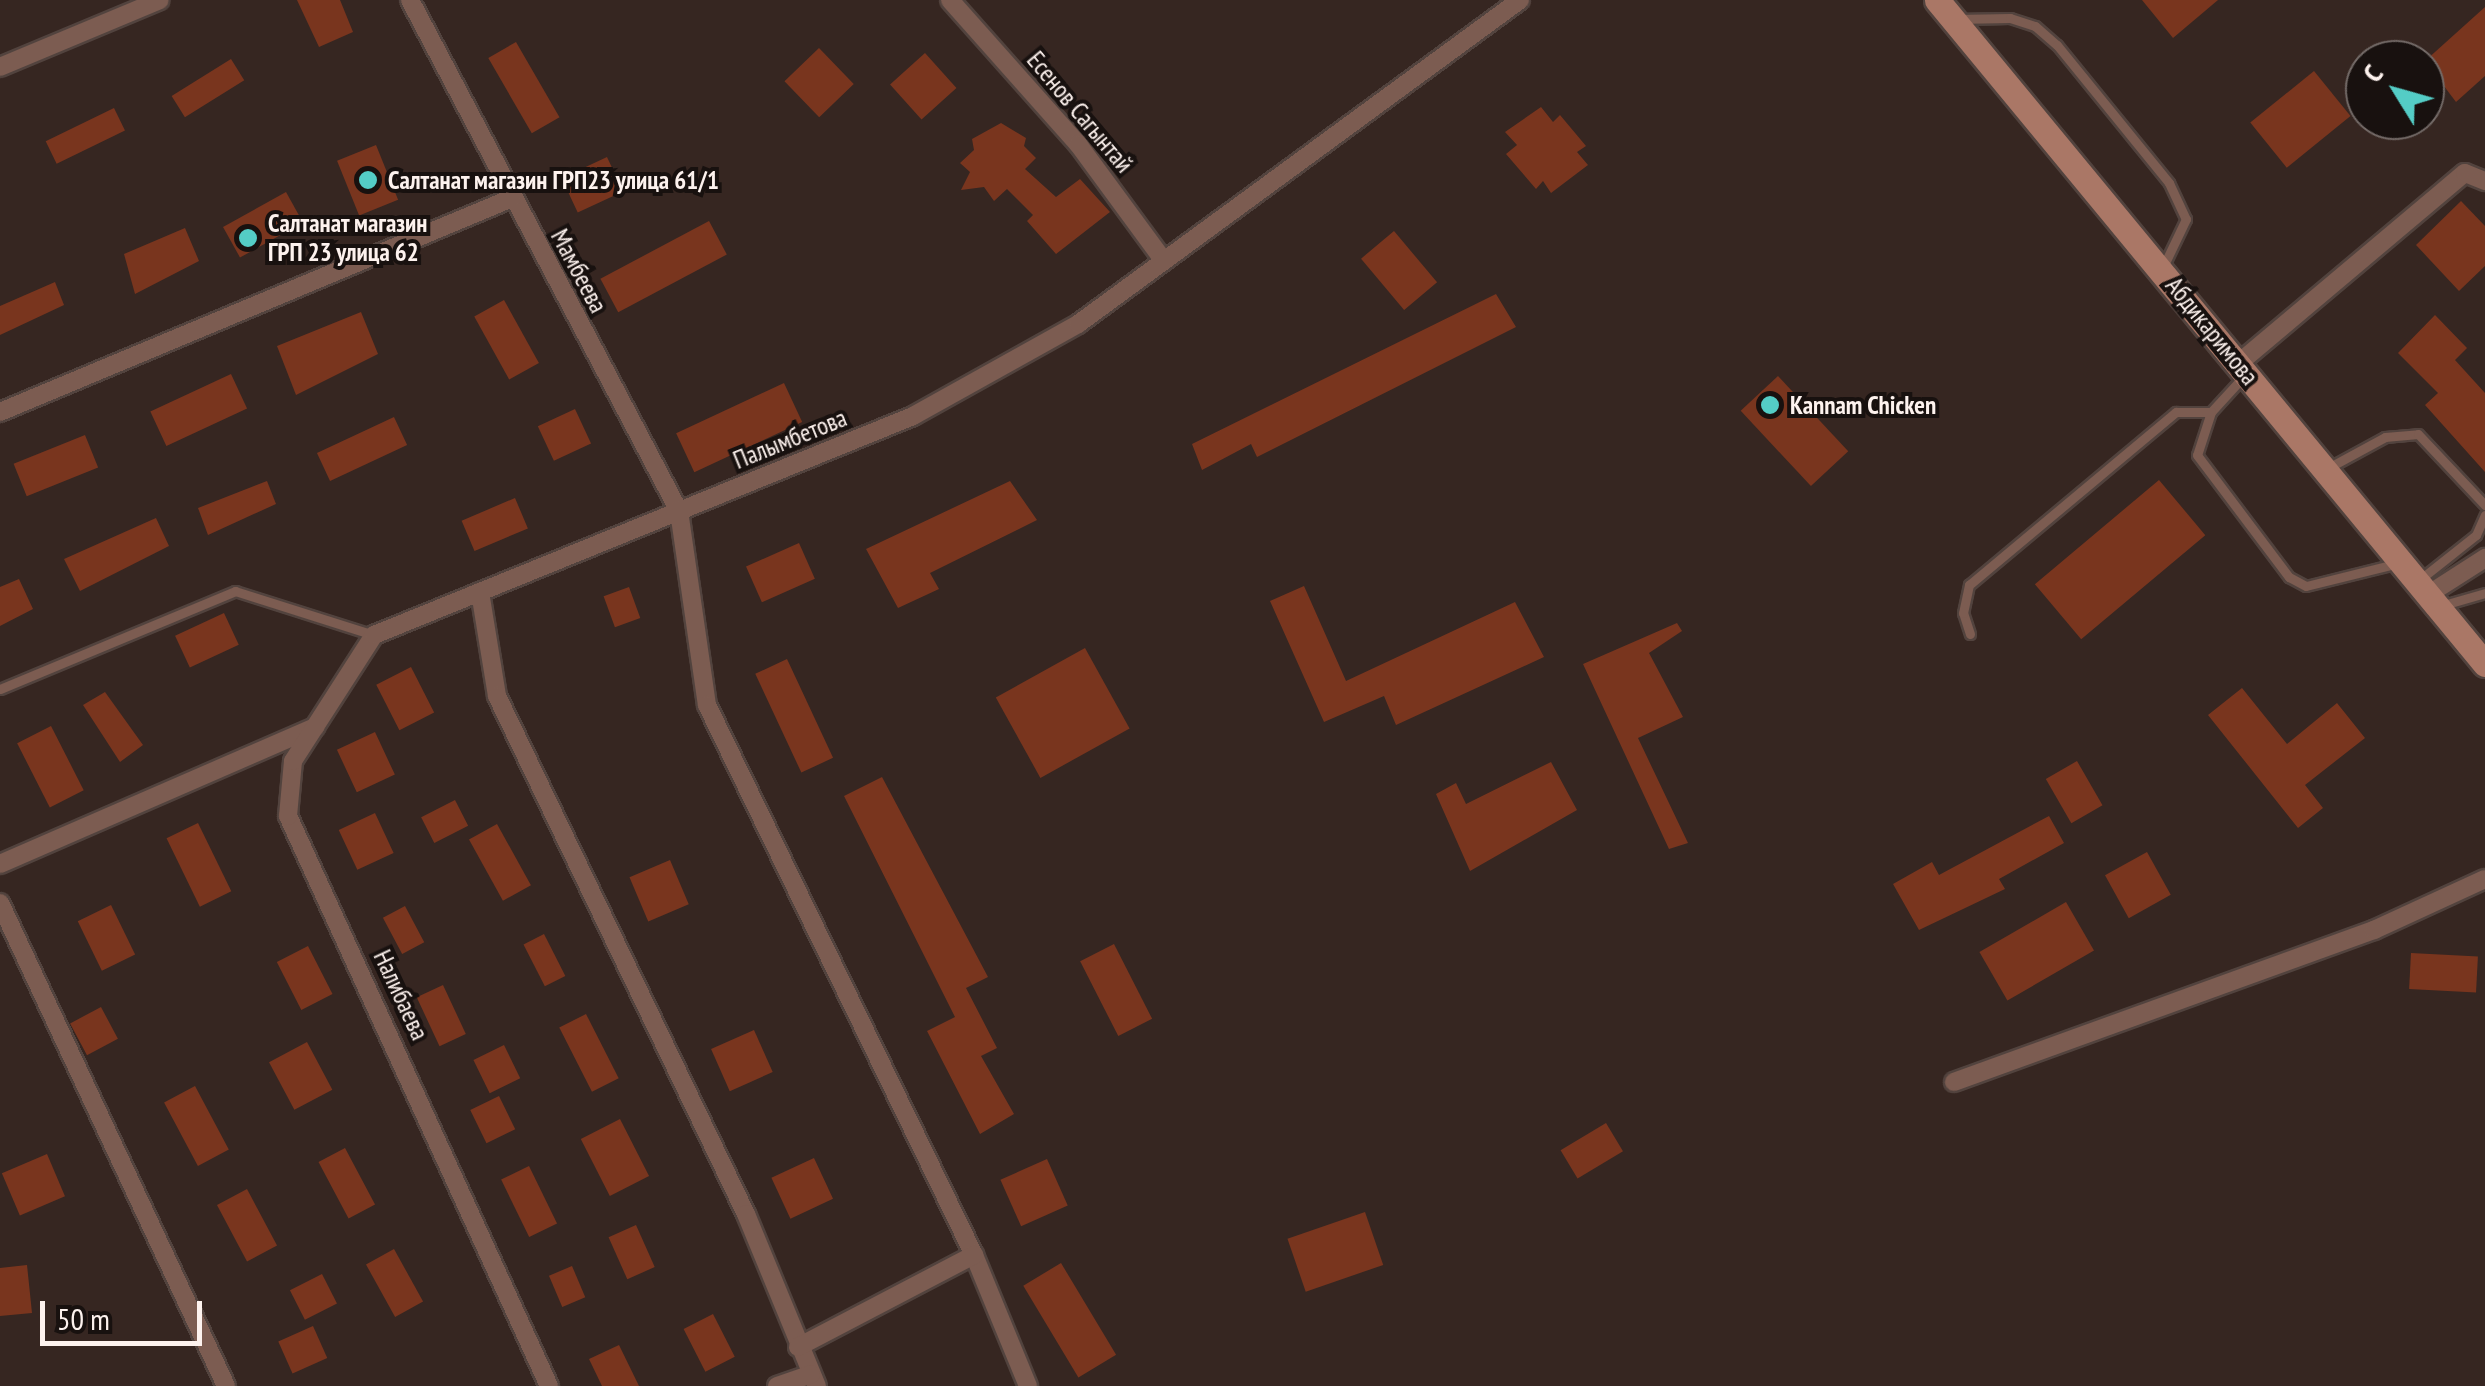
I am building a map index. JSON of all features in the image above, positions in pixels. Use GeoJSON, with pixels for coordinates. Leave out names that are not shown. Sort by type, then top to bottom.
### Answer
{"type":"FeatureCollection","features":[{"type":"Feature","properties":{"kind":"main road","name":"Абдикаримова"},"geometry":{"type":"LineString","coordinates":[[1944,9],[2485,664]]}},
{"type":"Feature","properties":{"kind":"street"},"geometry":{"type":"LineString","coordinates":[[0,67],[160,0]]}},
{"type":"Feature","properties":{"kind":"street","name":"Мамбеева"},"geometry":{"type":"LineString","coordinates":[[410,0],[679,512]]}},
{"type":"Feature","properties":{"kind":"street","name":"Есенов Сагынтай"},"geometry":{"type":"LineString","coordinates":[[950,0],[1078,144],[1164,261]]}},
{"type":"Feature","properties":{"kind":"street","name":"Палымбетова"},"geometry":{"type":"LineString","coordinates":[[374,635],[914,416],[1078,324],[1520,0]]}},
{"type":"Feature","properties":{"kind":"street"},"geometry":{"type":"LineString","coordinates":[[2243,368],[2464,173],[2485,181]]}},
{"type":"Feature","properties":{"kind":"street"},"geometry":{"type":"LineString","coordinates":[[0,412],[512,198]]}},
{"type":"Feature","properties":{"kind":"street"},"geometry":{"type":"LineString","coordinates":[[679,512],[707,706],[974,1254],[1028,1386]]}},
{"type":"Feature","properties":{"kind":"street"},"geometry":{"type":"LineString","coordinates":[[2422,586],[2485,558]]}},
{"type":"Feature","properties":{"kind":"street"},"geometry":{"type":"LineString","coordinates":[[480,592],[497,696],[746,1214],[814,1380],[777,1386]]}},
{"type":"Feature","properties":{"kind":"street","name":"Налибаева"},"geometry":{"type":"LineString","coordinates":[[374,635],[293,761],[288,816],[548,1386]]}},
{"type":"Feature","properties":{"kind":"street"},"geometry":{"type":"LineString","coordinates":[[0,864],[314,727]]}},
{"type":"Feature","properties":{"kind":"street"},"geometry":{"type":"LineString","coordinates":[[1954,1082],[2374,930],[2485,879]]}},
{"type":"Feature","properties":{"kind":"street"},"geometry":{"type":"LineString","coordinates":[[0,903],[226,1386]]}},
{"type":"Feature","properties":{"kind":"street"},"geometry":{"type":"LineString","coordinates":[[798,1347],[974,1254]]}},
{"type":"Feature","properties":{"kind":"lane"},"geometry":{"type":"LineString","coordinates":[[1944,9],[2010,18],[2035,26],[2057,45],[2169,183],[2186,219],[2162,270]]}},
{"type":"Feature","properties":{"kind":"lane"},"geometry":{"type":"LineString","coordinates":[[2243,368],[2211,412],[2197,455],[2289,577],[2306,586],[2422,586],[2485,593]]}},
{"type":"Feature","properties":{"kind":"lane"},"geometry":{"type":"LineString","coordinates":[[1970,634],[1963,613],[1970,585],[2176,412],[2211,412]]}},
{"type":"Feature","properties":{"kind":"lane"},"geometry":{"type":"LineString","coordinates":[[2326,470],[2384,437],[2418,434],[2485,505]]}},
{"type":"Feature","properties":{"kind":"lane"},"geometry":{"type":"LineString","coordinates":[[2422,586],[2476,535],[2485,514]]}},
{"type":"Feature","properties":{"kind":"lane"},"geometry":{"type":"LineString","coordinates":[[0,689],[235,591],[374,635]]}},
{"type":"Feature","properties":{"kind":"building"},"geometry":{"type":"Polygon","coordinates":[[[297,0],[340,0],[353,32],[319,47],[297,0]]]}},
{"type":"Feature","properties":{"kind":"building"},"geometry":{"type":"Polygon","coordinates":[[[2142,0],[2218,0],[2173,38],[2142,0]]]}},
{"type":"Feature","properties":{"kind":"building"},"geometry":{"type":"Polygon","coordinates":[[[2485,7],[2485,76],[2456,102],[2445,87],[2445,43],[2485,7]]]}},
{"type":"Feature","properties":{"kind":"building"},"geometry":{"type":"Polygon","coordinates":[[[516,42],[560,117],[532,133],[488,58],[516,42]]]}},
{"type":"Feature","properties":{"kind":"building"},"geometry":{"type":"Polygon","coordinates":[[[819,48],[854,84],[819,117],[784,81],[819,48]]]}},
{"type":"Feature","properties":{"kind":"building"},"geometry":{"type":"Polygon","coordinates":[[[925,53],[956,88],[922,119],[890,84],[925,53]]]}},
{"type":"Feature","properties":{"kind":"building"},"geometry":{"type":"Polygon","coordinates":[[[231,59],[244,80],[185,117],[172,96],[231,59]]]}},
{"type":"Feature","properties":{"kind":"building"},"geometry":{"type":"Polygon","coordinates":[[[2314,71],[2345,109],[2345,121],[2287,168],[2250,123],[2314,71]]]}},
{"type":"Feature","properties":{"kind":"building"},"geometry":{"type":"Polygon","coordinates":[[[1541,107],[1553,122],[1560,115],[1586,146],[1577,152],[1588,165],[1551,193],[1543,181],[1536,189],[1506,154],[1517,145],[1505,132],[1541,107]]]}},
{"type":"Feature","properties":{"kind":"building"},"geometry":{"type":"Polygon","coordinates":[[[114,108],[125,130],[57,164],[46,141],[114,108]]]}},
{"type":"Feature","properties":{"kind":"building"},"geometry":{"type":"Polygon","coordinates":[[[1001,123],[1026,138],[1024,146],[1036,158],[1025,169],[1056,197],[1080,179],[1110,212],[1056,254],[1027,221],[1033,215],[1007,189],[994,201],[984,187],[961,190],[970,172],[960,163],[974,150],[972,139],[1001,123]]]}},
{"type":"Feature","properties":{"kind":"building","name":"Салтанат магазин ГРП23 улица 61/1"},"geometry":{"type":"Polygon","coordinates":[[[376,145],[398,200],[359,215],[337,161],[376,145]]]}},
{"type":"Feature","properties":{"kind":"building"},"geometry":{"type":"Polygon","coordinates":[[[607,157],[623,191],[578,213],[562,178],[607,157]]]}},
{"type":"Feature","properties":{"kind":"building","name":"Салтанат магазин ГРП 23 улица 62"},"geometry":{"type":"Polygon","coordinates":[[[286,192],[303,223],[240,258],[223,227],[286,192]]]}},
{"type":"Feature","properties":{"kind":"building"},"geometry":{"type":"Polygon","coordinates":[[[2461,201],[2485,226],[2485,266],[2459,291],[2416,245],[2461,201]]]}},
{"type":"Feature","properties":{"kind":"building"},"geometry":{"type":"Polygon","coordinates":[[[709,221],[727,255],[618,312],[600,279],[709,221]]]}},
{"type":"Feature","properties":{"kind":"building"},"geometry":{"type":"Polygon","coordinates":[[[185,228],[199,261],[135,294],[124,254],[185,228]]]}},
{"type":"Feature","properties":{"kind":"building"},"geometry":{"type":"Polygon","coordinates":[[[1394,231],[1437,282],[1404,310],[1361,259],[1394,231]]]}},
{"type":"Feature","properties":{"kind":"building"},"geometry":{"type":"Polygon","coordinates":[[[55,282],[64,305],[0,335],[0,306],[55,282]]]}},
{"type":"Feature","properties":{"kind":"building"},"geometry":{"type":"Polygon","coordinates":[[[1496,294],[1516,327],[1257,457],[1251,444],[1202,470],[1192,444],[1496,294]]]}},
{"type":"Feature","properties":{"kind":"building"},"geometry":{"type":"Polygon","coordinates":[[[504,300],[539,363],[509,379],[474,316],[504,300]]]}},
{"type":"Feature","properties":{"kind":"building"},"geometry":{"type":"Polygon","coordinates":[[[361,312],[378,354],[296,395],[277,346],[361,312]]]}},
{"type":"Feature","properties":{"kind":"building"},"geometry":{"type":"Polygon","coordinates":[[[2435,315],[2467,348],[2455,360],[2485,393],[2485,472],[2425,405],[2438,393],[2398,353],[2435,315]]]}},
{"type":"Feature","properties":{"kind":"building"},"geometry":{"type":"Polygon","coordinates":[[[231,374],[247,408],[166,446],[150,412],[231,374]]]}},
{"type":"Feature","properties":{"kind":"building"},"geometry":{"type":"Polygon","coordinates":[[[1778,376],[1848,451],[1811,486],[1741,411],[1778,376]]]}},
{"type":"Feature","properties":{"kind":"building"},"geometry":{"type":"Polygon","coordinates":[[[784,383],[802,422],[694,472],[676,433],[784,383]]]}},
{"type":"Feature","properties":{"kind":"building"},"geometry":{"type":"Polygon","coordinates":[[[575,409],[591,443],[554,461],[538,426],[575,409]]]}},
{"type":"Feature","properties":{"kind":"building"},"geometry":{"type":"Polygon","coordinates":[[[394,417],[407,445],[330,481],[317,453],[394,417]]]}},
{"type":"Feature","properties":{"kind":"building"},"geometry":{"type":"Polygon","coordinates":[[[85,435],[98,467],[27,496],[14,464],[85,435]]]}},
{"type":"Feature","properties":{"kind":"building"},"geometry":{"type":"Polygon","coordinates":[[[2159,480],[2205,535],[2081,639],[2035,584],[2159,480]]]}},
{"type":"Feature","properties":{"kind":"building"},"geometry":{"type":"Polygon","coordinates":[[[267,481],[276,504],[208,535],[198,508],[267,481]]]}},
{"type":"Feature","properties":{"kind":"building"},"geometry":{"type":"Polygon","coordinates":[[[1010,481],[1037,520],[930,573],[939,589],[898,608],[866,549],[1010,481]]]}},
{"type":"Feature","properties":{"kind":"building"},"geometry":{"type":"Polygon","coordinates":[[[515,498],[528,528],[475,551],[462,521],[515,498]]]}},
{"type":"Feature","properties":{"kind":"building"},"geometry":{"type":"Polygon","coordinates":[[[156,518],[169,546],[80,591],[64,559],[156,518]]]}},
{"type":"Feature","properties":{"kind":"building"},"geometry":{"type":"Polygon","coordinates":[[[799,543],[815,579],[762,602],[746,567],[799,543]]]}},
{"type":"Feature","properties":{"kind":"building"},"geometry":{"type":"Polygon","coordinates":[[[19,579],[33,609],[0,626],[0,587],[19,579]]]}},
{"type":"Feature","properties":{"kind":"building"},"geometry":{"type":"Polygon","coordinates":[[[1304,586],[1346,681],[1515,602],[1544,657],[1396,725],[1384,696],[1324,722],[1270,601],[1304,586]]]}},
{"type":"Feature","properties":{"kind":"building"},"geometry":{"type":"Polygon","coordinates":[[[629,587],[640,618],[615,627],[604,596],[629,587]]]}},
{"type":"Feature","properties":{"kind":"building"},"geometry":{"type":"Polygon","coordinates":[[[224,613],[239,645],[190,668],[175,636],[224,613]]]}},
{"type":"Feature","properties":{"kind":"building"},"geometry":{"type":"Polygon","coordinates":[[[1677,623],[1682,631],[1649,653],[1683,717],[1638,738],[1688,843],[1669,849],[1583,664],[1677,623]]]}},
{"type":"Feature","properties":{"kind":"building"},"geometry":{"type":"Polygon","coordinates":[[[1085,648],[1130,728],[1040,778],[996,697],[1085,648]]]}},
{"type":"Feature","properties":{"kind":"building"},"geometry":{"type":"Polygon","coordinates":[[[787,659],[833,758],[801,773],[755,674],[787,659]]]}},
{"type":"Feature","properties":{"kind":"building"},"geometry":{"type":"Polygon","coordinates":[[[411,667],[434,712],[399,730],[376,685],[411,667]]]}},
{"type":"Feature","properties":{"kind":"building"},"geometry":{"type":"Polygon","coordinates":[[[2242,688],[2287,744],[2337,703],[2365,738],[2305,785],[2323,808],[2298,828],[2208,715],[2242,688]]]}},
{"type":"Feature","properties":{"kind":"building"},"geometry":{"type":"Polygon","coordinates":[[[105,692],[143,745],[120,762],[83,705],[105,692]]]}},
{"type":"Feature","properties":{"kind":"building"},"geometry":{"type":"Polygon","coordinates":[[[51,726],[84,790],[50,807],[17,743],[51,726]]]}},
{"type":"Feature","properties":{"kind":"building"},"geometry":{"type":"Polygon","coordinates":[[[375,732],[395,775],[357,792],[337,750],[375,732]]]}},
{"type":"Feature","properties":{"kind":"building"},"geometry":{"type":"Polygon","coordinates":[[[2077,761],[2102,805],[2071,823],[2046,779],[2077,761]]]}},
{"type":"Feature","properties":{"kind":"building"},"geometry":{"type":"Polygon","coordinates":[[[1551,762],[1577,810],[1470,871],[1436,794],[1456,783],[1466,804],[1551,762]]]}},
{"type":"Feature","properties":{"kind":"building"},"geometry":{"type":"Polygon","coordinates":[[[882,777],[988,977],[966,988],[997,1048],[981,1056],[1014,1114],[980,1134],[927,1031],[955,1017],[844,796],[882,777]]]}},
{"type":"Feature","properties":{"kind":"building"},"geometry":{"type":"Polygon","coordinates":[[[455,800],[468,826],[434,843],[421,817],[455,800]]]}},
{"type":"Feature","properties":{"kind":"building"},"geometry":{"type":"Polygon","coordinates":[[[375,813],[394,853],[357,870],[339,830],[375,813]]]}},
{"type":"Feature","properties":{"kind":"building"},"geometry":{"type":"Polygon","coordinates":[[[2049,816],[2064,843],[1999,879],[2005,889],[1919,930],[1893,884],[1932,862],[1939,875],[2049,816]]]}},
{"type":"Feature","properties":{"kind":"building"},"geometry":{"type":"Polygon","coordinates":[[[198,823],[231,891],[200,907],[167,838],[198,823]]]}},
{"type":"Feature","properties":{"kind":"building"},"geometry":{"type":"Polygon","coordinates":[[[497,824],[531,885],[503,901],[469,840],[497,824]]]}},
{"type":"Feature","properties":{"kind":"building"},"geometry":{"type":"Polygon","coordinates":[[[2147,852],[2171,895],[2129,918],[2105,875],[2147,852]]]}},
{"type":"Feature","properties":{"kind":"building"},"geometry":{"type":"Polygon","coordinates":[[[670,860],[689,904],[648,921],[629,877],[670,860]]]}},
{"type":"Feature","properties":{"kind":"building"},"geometry":{"type":"Polygon","coordinates":[[[2066,902],[2094,950],[2007,1000],[1979,952],[2066,902]]]}},
{"type":"Feature","properties":{"kind":"building"},"geometry":{"type":"Polygon","coordinates":[[[111,905],[135,954],[102,971],[78,921],[111,905]]]}},
{"type":"Feature","properties":{"kind":"building"},"geometry":{"type":"Polygon","coordinates":[[[405,906],[424,942],[402,954],[383,918],[405,906]]]}},
{"type":"Feature","properties":{"kind":"building"},"geometry":{"type":"Polygon","coordinates":[[[544,934],[565,976],[545,986],[524,944],[544,934]]]}},
{"type":"Feature","properties":{"kind":"building"},"geometry":{"type":"Polygon","coordinates":[[[1114,944],[1152,1019],[1118,1036],[1080,961],[1114,944]]]}},
{"type":"Feature","properties":{"kind":"building"},"geometry":{"type":"Polygon","coordinates":[[[308,946],[333,994],[301,1010],[277,962],[308,946]]]}},
{"type":"Feature","properties":{"kind":"building"},"geometry":{"type":"Polygon","coordinates":[[[2411,953],[2478,957],[2476,992],[2409,989],[2411,953]]]}},
{"type":"Feature","properties":{"kind":"building"},"geometry":{"type":"Polygon","coordinates":[[[443,985],[466,1034],[440,1046],[417,997],[443,985]]]}},
{"type":"Feature","properties":{"kind":"building"},"geometry":{"type":"Polygon","coordinates":[[[101,1007],[118,1039],[87,1055],[70,1023],[101,1007]]]}},
{"type":"Feature","properties":{"kind":"building"},"geometry":{"type":"Polygon","coordinates":[[[586,1014],[619,1078],[592,1092],[559,1028],[586,1014]]]}},
{"type":"Feature","properties":{"kind":"building"},"geometry":{"type":"Polygon","coordinates":[[[754,1030],[773,1072],[730,1091],[711,1049],[754,1030]]]}},
{"type":"Feature","properties":{"kind":"building"},"geometry":{"type":"Polygon","coordinates":[[[307,1042],[332,1090],[294,1110],[269,1062],[307,1042]]]}},
{"type":"Feature","properties":{"kind":"building"},"geometry":{"type":"Polygon","coordinates":[[[504,1045],[520,1078],[490,1093],[473,1060],[504,1045]]]}},
{"type":"Feature","properties":{"kind":"building"},"geometry":{"type":"Polygon","coordinates":[[[195,1086],[229,1150],[198,1166],[164,1102],[195,1086]]]}},
{"type":"Feature","properties":{"kind":"building"},"geometry":{"type":"Polygon","coordinates":[[[499,1096],[515,1129],[486,1143],[470,1110],[499,1096]]]}},
{"type":"Feature","properties":{"kind":"building"},"geometry":{"type":"Polygon","coordinates":[[[620,1119],[649,1176],[610,1196],[581,1139],[620,1119]]]}},
{"type":"Feature","properties":{"kind":"building"},"geometry":{"type":"Polygon","coordinates":[[[1606,1123],[1623,1151],[1578,1179],[1561,1150],[1606,1123]]]}},
{"type":"Feature","properties":{"kind":"building"},"geometry":{"type":"Polygon","coordinates":[[[345,1148],[375,1205],[349,1219],[319,1162],[345,1148]]]}},
{"type":"Feature","properties":{"kind":"building"},"geometry":{"type":"Polygon","coordinates":[[[47,1154],[65,1196],[20,1215],[2,1173],[47,1154]]]}},
{"type":"Feature","properties":{"kind":"building"},"geometry":{"type":"Polygon","coordinates":[[[814,1158],[833,1199],[790,1219],[771,1178],[814,1158]]]}},
{"type":"Feature","properties":{"kind":"building"},"geometry":{"type":"Polygon","coordinates":[[[1047,1159],[1068,1206],[1021,1226],[1000,1180],[1047,1159]]]}},
{"type":"Feature","properties":{"kind":"building"},"geometry":{"type":"Polygon","coordinates":[[[529,1166],[557,1224],[529,1237],[501,1180],[529,1166]]]}},
{"type":"Feature","properties":{"kind":"building"},"geometry":{"type":"Polygon","coordinates":[[[247,1189],[277,1246],[247,1261],[217,1205],[247,1189]]]}},
{"type":"Feature","properties":{"kind":"building"},"geometry":{"type":"Polygon","coordinates":[[[1365,1212],[1383,1265],[1306,1292],[1287,1239],[1365,1212]]]}},
{"type":"Feature","properties":{"kind":"building"},"geometry":{"type":"Polygon","coordinates":[[[636,1225],[655,1267],[627,1279],[609,1237],[636,1225]]]}},
{"type":"Feature","properties":{"kind":"building"},"geometry":{"type":"Polygon","coordinates":[[[394,1249],[423,1301],[395,1317],[366,1265],[394,1249]]]}},
{"type":"Feature","properties":{"kind":"building"},"geometry":{"type":"Polygon","coordinates":[[[1061,1263],[1116,1355],[1078,1377],[1023,1286],[1061,1263]]]}},
{"type":"Feature","properties":{"kind":"building"},"geometry":{"type":"Polygon","coordinates":[[[27,1265],[32,1313],[0,1316],[0,1268],[27,1265]]]}},
{"type":"Feature","properties":{"kind":"building"},"geometry":{"type":"Polygon","coordinates":[[[572,1266],[585,1297],[562,1307],[549,1276],[572,1266]]]}},
{"type":"Feature","properties":{"kind":"building"},"geometry":{"type":"Polygon","coordinates":[[[322,1274],[337,1303],[305,1320],[290,1290],[322,1274]]]}},
{"type":"Feature","properties":{"kind":"building"},"geometry":{"type":"Polygon","coordinates":[[[713,1314],[735,1357],[705,1372],[684,1329],[713,1314]]]}},
{"type":"Feature","properties":{"kind":"building"},"geometry":{"type":"Polygon","coordinates":[[[313,1326],[327,1358],[293,1373],[278,1341],[313,1326]]]}},
{"type":"Feature","properties":{"kind":"building"},"geometry":{"type":"Polygon","coordinates":[[[619,1345],[639,1386],[602,1386],[589,1359],[619,1345]]]}},
{"type":"Feature","properties":{"kind":"place","name":"Салтанат магазин ГРП23 улица 61/1"},"geometry":{"type":"Point","coordinates":[368,180]}},
{"type":"Feature","properties":{"kind":"place","name":"Салтанат магазин ГРП 23 улица 62"},"geometry":{"type":"Point","coordinates":[248,238]}},
{"type":"Feature","properties":{"kind":"place","name":"Kannam Chicken"},"geometry":{"type":"Point","coordinates":[1770,405]}}]}
